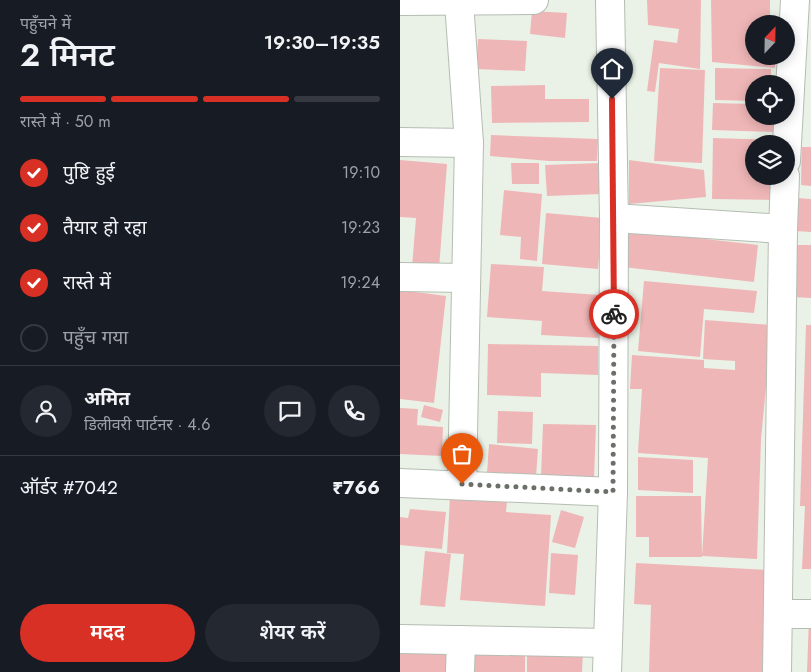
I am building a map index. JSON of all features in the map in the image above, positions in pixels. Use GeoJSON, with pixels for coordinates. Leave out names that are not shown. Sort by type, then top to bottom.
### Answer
{"type":"FeatureCollection","features":[{"type":"Feature","properties":{"kind":"street"},"geometry":{"type":"LineString","coordinates":[[400,1],[534,0]]}},
{"type":"Feature","properties":{"kind":"street"},"geometry":{"type":"LineString","coordinates":[[607,672],[613,492],[614,218],[610,0]]}},
{"type":"Feature","properties":{"kind":"street"},"geometry":{"type":"LineString","coordinates":[[459,2],[469,143],[462,484]]}},
{"type":"Feature","properties":{"kind":"street"},"geometry":{"type":"LineString","coordinates":[[789,135],[800,13]]}},
{"type":"Feature","properties":{"kind":"street"},"geometry":{"type":"LineString","coordinates":[[400,142],[469,143]]}},
{"type":"Feature","properties":{"kind":"street"},"geometry":{"type":"LineString","coordinates":[[777,672],[783,229],[785,185]]}},
{"type":"Feature","properties":{"kind":"street"},"geometry":{"type":"LineString","coordinates":[[614,218],[783,229]]}},
{"type":"Feature","properties":{"kind":"street"},"geometry":{"type":"LineString","coordinates":[[400,277],[465,278]]}},
{"type":"Feature","properties":{"kind":"street"},"geometry":{"type":"LineString","coordinates":[[400,483],[462,484],[613,492]]}},
{"type":"Feature","properties":{"kind":"street"},"geometry":{"type":"LineString","coordinates":[[778,614],[811,614]]}},
{"type":"Feature","properties":{"kind":"street"},"geometry":{"type":"LineString","coordinates":[[400,639],[607,643]]}},
{"type":"Feature","properties":{"kind":"street"},"geometry":{"type":"LineString","coordinates":[[460,672],[461,640]]}},
{"type":"Feature","properties":{"kind":"building"},"geometry":{"type":"Polygon","coordinates":[[[647,0],[701,0],[700,69],[659,63],[655,92],[647,91],[654,40],[677,43],[679,29],[648,25],[647,0]]]}},
{"type":"Feature","properties":{"kind":"building"},"geometry":{"type":"Polygon","coordinates":[[[711,0],[770,0],[770,15],[745,15],[745,65],[775,65],[775,68],[712,62],[711,0]]]}},
{"type":"Feature","properties":{"kind":"building"},"geometry":{"type":"Polygon","coordinates":[[[532,11],[567,13],[565,38],[530,34],[532,11]]]}},
{"type":"Feature","properties":{"kind":"building"},"geometry":{"type":"Polygon","coordinates":[[[478,39],[527,41],[525,71],[476,69],[478,39]]]}},
{"type":"Feature","properties":{"kind":"building"},"geometry":{"type":"Polygon","coordinates":[[[660,68],[705,70],[702,163],[654,161],[660,68]]]}},
{"type":"Feature","properties":{"kind":"building"},"geometry":{"type":"Polygon","coordinates":[[[715,68],[771,69],[771,75],[745,75],[745,101],[715,100],[715,68]]]}},
{"type":"Feature","properties":{"kind":"building"},"geometry":{"type":"Polygon","coordinates":[[[545,85],[545,99],[589,99],[589,122],[492,123],[491,86],[545,85]]]}},
{"type":"Feature","properties":{"kind":"building"},"geometry":{"type":"Polygon","coordinates":[[[713,103],[745,104],[745,125],[775,125],[775,132],[712,130],[713,103]]]}},
{"type":"Feature","properties":{"kind":"building"},"geometry":{"type":"Polygon","coordinates":[[[491,135],[598,139],[597,161],[549,161],[490,156],[491,135]]]}},
{"type":"Feature","properties":{"kind":"building"},"geometry":{"type":"Polygon","coordinates":[[[713,138],[745,139],[745,185],[775,185],[775,200],[712,199],[713,138]]]}},
{"type":"Feature","properties":{"kind":"building"},"geometry":{"type":"Polygon","coordinates":[[[802,147],[811,147],[811,186],[801,185],[802,147]]]}},
{"type":"Feature","properties":{"kind":"building"},"geometry":{"type":"Polygon","coordinates":[[[400,160],[447,164],[439,269],[412,267],[416,218],[400,217],[400,160]]]}},
{"type":"Feature","properties":{"kind":"building"},"geometry":{"type":"Polygon","coordinates":[[[629,160],[704,170],[706,197],[629,204],[629,160]]]}},
{"type":"Feature","properties":{"kind":"building"},"geometry":{"type":"Polygon","coordinates":[[[511,163],[539,163],[539,184],[512,184],[511,163]]]}},
{"type":"Feature","properties":{"kind":"building"},"geometry":{"type":"Polygon","coordinates":[[[600,163],[601,194],[547,196],[545,165],[600,163]]]}},
{"type":"Feature","properties":{"kind":"building"},"geometry":{"type":"Polygon","coordinates":[[[504,190],[542,194],[537,261],[520,259],[521,237],[500,235],[504,190]]]}},
{"type":"Feature","properties":{"kind":"building"},"geometry":{"type":"Polygon","coordinates":[[[797,198],[811,199],[811,232],[795,231],[797,198]]]}},
{"type":"Feature","properties":{"kind":"building"},"geometry":{"type":"Polygon","coordinates":[[[546,213],[602,218],[598,269],[542,264],[546,213]]]}},
{"type":"Feature","properties":{"kind":"building"},"geometry":{"type":"Polygon","coordinates":[[[627,230],[758,245],[754,282],[623,267],[627,230]]]}},
{"type":"Feature","properties":{"kind":"building"},"geometry":{"type":"Polygon","coordinates":[[[795,245],[811,245],[811,298],[793,297],[795,245]]]}},
{"type":"Feature","properties":{"kind":"building"},"geometry":{"type":"Polygon","coordinates":[[[491,264],[544,267],[542,291],[600,295],[598,338],[541,335],[542,321],[487,317],[491,264]]]}},
{"type":"Feature","properties":{"kind":"building"},"geometry":{"type":"Polygon","coordinates":[[[644,281],[757,291],[754,313],[704,309],[700,357],[638,351],[644,281]]]}},
{"type":"Feature","properties":{"kind":"building"},"geometry":{"type":"Polygon","coordinates":[[[400,290],[446,296],[434,403],[400,399],[400,290]]]}},
{"type":"Feature","properties":{"kind":"building"},"geometry":{"type":"Polygon","coordinates":[[[705,320],[772,325],[761,439],[757,559],[702,556],[708,458],[638,453],[642,389],[630,389],[632,355],[704,360],[704,368],[735,370],[735,361],[703,359],[705,320]]]}},
{"type":"Feature","properties":{"kind":"building"},"geometry":{"type":"Polygon","coordinates":[[[806,325],[811,325],[811,569],[802,569],[805,506],[800,506],[806,325]]]}},
{"type":"Feature","properties":{"kind":"building"},"geometry":{"type":"Polygon","coordinates":[[[488,344],[598,346],[598,375],[541,373],[541,397],[487,395],[488,344]]]}},
{"type":"Feature","properties":{"kind":"building"},"geometry":{"type":"Polygon","coordinates":[[[424,405],[443,410],[440,422],[421,417],[424,405]]]}},
{"type":"Feature","properties":{"kind":"building"},"geometry":{"type":"Polygon","coordinates":[[[400,408],[418,409],[417,425],[443,427],[442,456],[400,454],[400,408]]]}},
{"type":"Feature","properties":{"kind":"building"},"geometry":{"type":"Polygon","coordinates":[[[498,411],[533,412],[532,444],[497,443],[498,411]]]}},
{"type":"Feature","properties":{"kind":"building"},"geometry":{"type":"Polygon","coordinates":[[[543,424],[596,425],[594,478],[541,476],[543,424]]]}},
{"type":"Feature","properties":{"kind":"building"},"geometry":{"type":"Polygon","coordinates":[[[489,444],[538,449],[536,477],[487,473],[489,444]]]}},
{"type":"Feature","properties":{"kind":"building"},"geometry":{"type":"Polygon","coordinates":[[[638,457],[693,460],[693,493],[638,490],[638,457]]]}},
{"type":"Feature","properties":{"kind":"building"},"geometry":{"type":"Polygon","coordinates":[[[636,496],[701,496],[702,557],[649,557],[649,537],[636,537],[636,496]]]}},
{"type":"Feature","properties":{"kind":"building"},"geometry":{"type":"Polygon","coordinates":[[[450,497],[507,501],[506,512],[551,515],[545,606],[460,600],[464,554],[447,553],[450,497]]]}},
{"type":"Feature","properties":{"kind":"building"},"geometry":{"type":"Polygon","coordinates":[[[410,509],[446,512],[442,549],[400,545],[400,517],[408,518],[410,509]]]}},
{"type":"Feature","properties":{"kind":"building"},"geometry":{"type":"Polygon","coordinates":[[[561,510],[584,517],[575,548],[552,542],[561,510]]]}},
{"type":"Feature","properties":{"kind":"building"},"geometry":{"type":"Polygon","coordinates":[[[425,551],[451,554],[445,607],[420,605],[425,551]]]}},
{"type":"Feature","properties":{"kind":"building"},"geometry":{"type":"Polygon","coordinates":[[[551,553],[578,555],[575,595],[549,593],[551,553]]]}},
{"type":"Feature","properties":{"kind":"building"},"geometry":{"type":"Polygon","coordinates":[[[636,563],[767,570],[762,672],[649,672],[651,605],[634,604],[636,563]]]}},
{"type":"Feature","properties":{"kind":"building"},"geometry":{"type":"Polygon","coordinates":[[[809,618],[811,619],[811,672],[807,672],[809,618]]]}},
{"type":"Feature","properties":{"kind":"building"},"geometry":{"type":"Polygon","coordinates":[[[400,648],[448,652],[447,672],[400,672],[400,648]]]}},
{"type":"Feature","properties":{"kind":"building"},"geometry":{"type":"Polygon","coordinates":[[[527,649],[583,651],[582,672],[527,672],[527,649]]]}},
{"type":"Feature","properties":{"kind":"building"},"geometry":{"type":"Polygon","coordinates":[[[472,650],[525,651],[525,672],[471,672],[472,650]]]}},
{"type":"Feature","properties":{"kind":"way so far"},"geometry":{"type":"LineString","coordinates":[[462,484],[613,492],[614,314]]}},
{"type":"Feature","properties":{"kind":"route"},"geometry":{"type":"LineString","coordinates":[[612,99],[614,314]]}}]}
